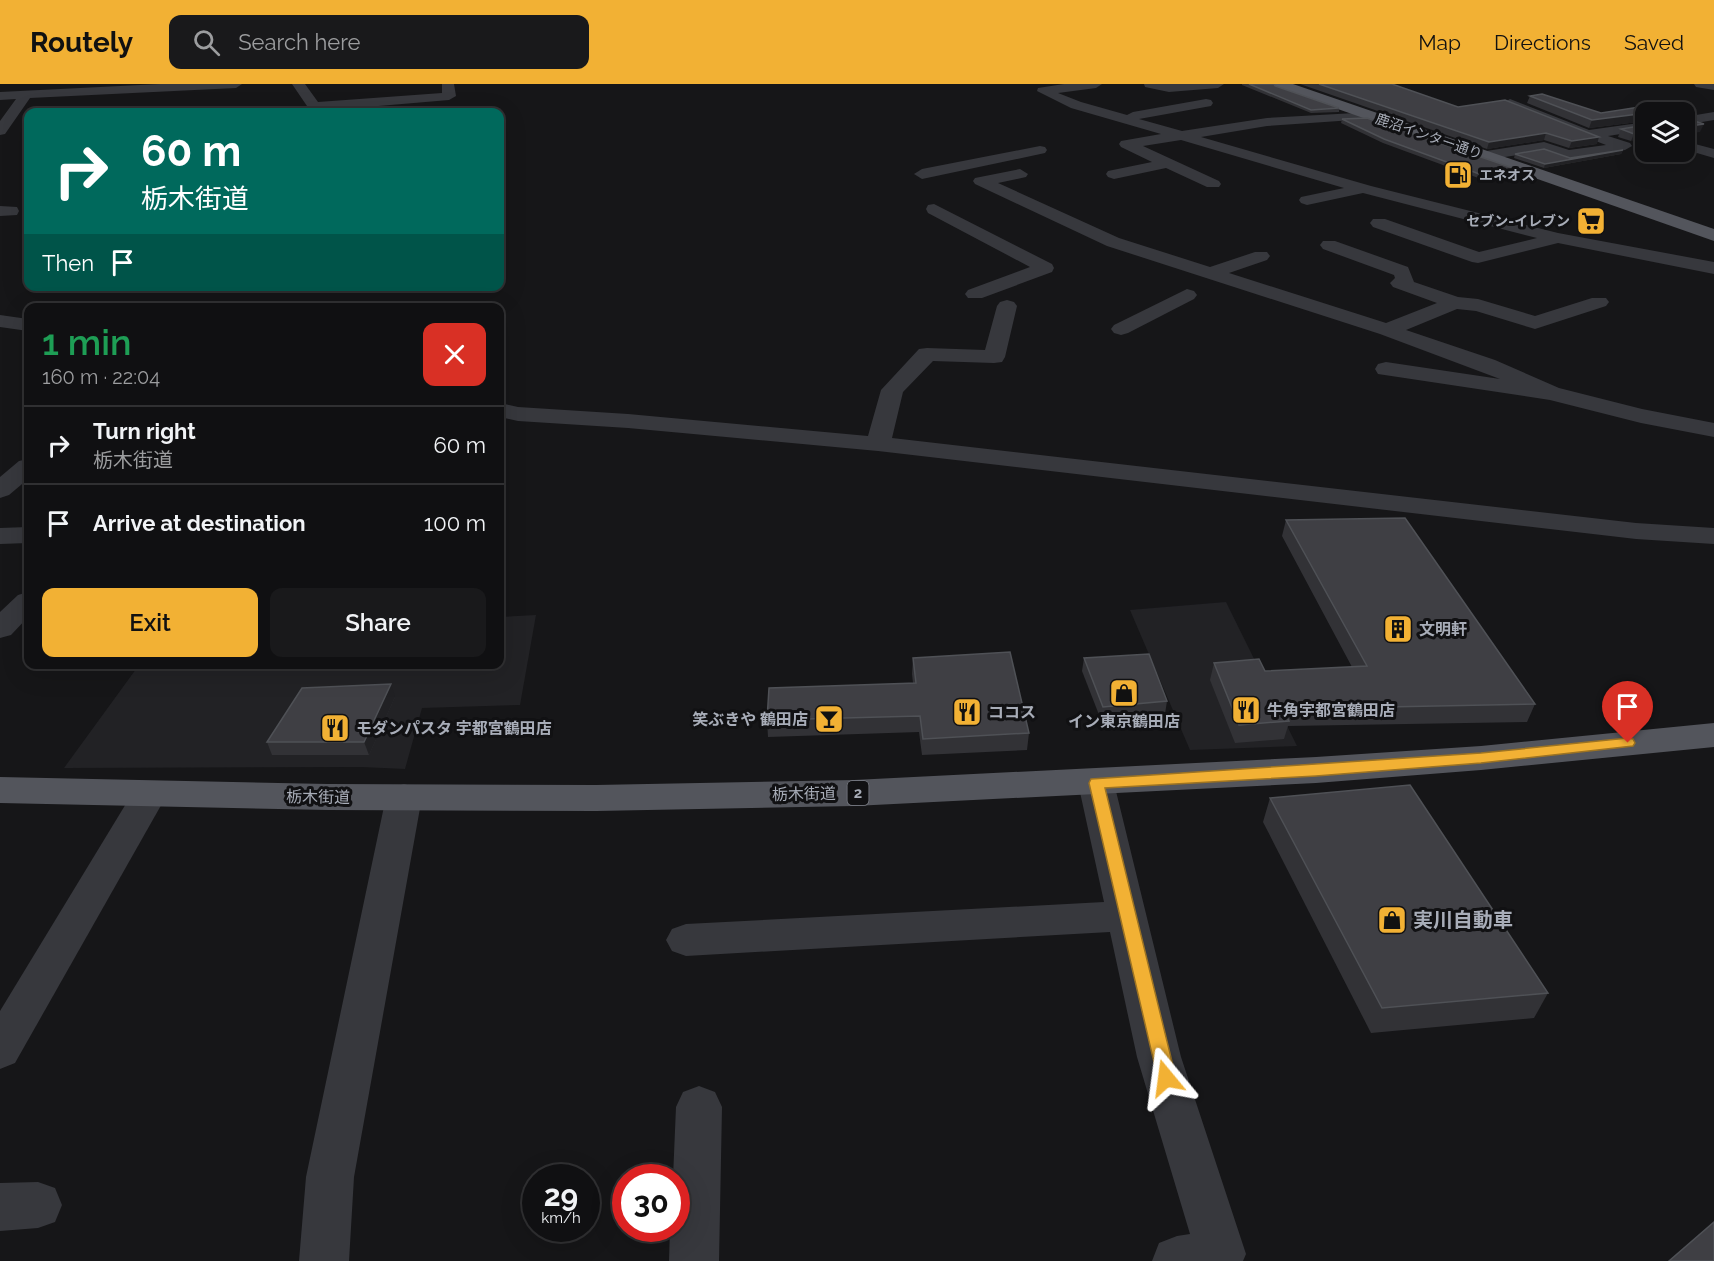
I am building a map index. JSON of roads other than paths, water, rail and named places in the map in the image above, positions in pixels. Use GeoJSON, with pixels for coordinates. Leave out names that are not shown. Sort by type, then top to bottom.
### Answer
{"type":"FeatureCollection","features":[{"type":"Feature","properties":{"kind":"main road","name":"鹿沼インター通り"},"geometry":{"type":"LineString","coordinates":[[1280,84],[1714,235]]}},
{"type":"Feature","properties":{"kind":"main road","name":"鹿沼インター通り"},"geometry":{"type":"LineString","coordinates":[[1302,84],[1714,224]]}},
{"type":"Feature","properties":{"kind":"main road","name":"栃木街道"},"geometry":{"type":"LineString","coordinates":[[0,790],[404,797],[854,793],[1096,783],[1304,771],[1481,758],[1714,735]]}},
{"type":"Feature","properties":{"kind":"street"},"geometry":{"type":"LineString","coordinates":[[0,86],[27,89],[236,84]]}},
{"type":"Feature","properties":{"kind":"street"},"geometry":{"type":"LineString","coordinates":[[298,84],[313,108]]}},
{"type":"Feature","properties":{"kind":"street"},"geometry":{"type":"LineString","coordinates":[[324,108],[449,96],[448,84]]}},
{"type":"Feature","properties":{"kind":"street"},"geometry":{"type":"LineString","coordinates":[[1096,84],[1043,91],[1076,105],[1188,135],[1365,189],[1558,238],[1714,268]]}},
{"type":"Feature","properties":{"kind":"street"},"geometry":{"type":"LineString","coordinates":[[1150,84],[1169,88],[1218,84]]}},
{"type":"Feature","properties":{"kind":"street"},"geometry":{"type":"LineString","coordinates":[[1701,84],[1714,86]]}},
{"type":"Feature","properties":{"kind":"street"},"geometry":{"type":"LineString","coordinates":[[0,96],[27,89]]}},
{"type":"Feature","properties":{"kind":"street"},"geometry":{"type":"LineString","coordinates":[[0,132],[27,89]]}},
{"type":"Feature","properties":{"kind":"street"},"geometry":{"type":"LineString","coordinates":[[1123,118],[1206,103]]}},
{"type":"Feature","properties":{"kind":"street"},"geometry":{"type":"LineString","coordinates":[[1485,155],[1544,146],[1568,155],[1625,146],[1510,103]]}},
{"type":"Feature","properties":{"kind":"street"},"geometry":{"type":"LineString","coordinates":[[1128,144],[1267,122],[1368,115]]}},
{"type":"Feature","properties":{"kind":"street"},"geometry":{"type":"LineString","coordinates":[[1695,119],[1714,116]]}},
{"type":"Feature","properties":{"kind":"street"},"geometry":{"type":"LineString","coordinates":[[1588,134],[1635,128]]}},
{"type":"Feature","properties":{"kind":"street"},"geometry":{"type":"LineString","coordinates":[[1111,136],[1213,184]]}},
{"type":"Feature","properties":{"kind":"street"},"geometry":{"type":"LineString","coordinates":[[922,174],[1045,152],[1016,138]]}},
{"type":"Feature","properties":{"kind":"street"},"geometry":{"type":"LineString","coordinates":[[1695,148],[1714,154]]}},
{"type":"Feature","properties":{"kind":"street"},"geometry":{"type":"LineString","coordinates":[[1114,174],[1169,164]]}},
{"type":"Feature","properties":{"kind":"street"},"geometry":{"type":"LineString","coordinates":[[1020,174],[981,182],[1113,242],[1387,330],[1487,366],[1551,393]]}},
{"type":"Feature","properties":{"kind":"street"},"geometry":{"type":"LineString","coordinates":[[1307,200],[1365,189]]}},
{"type":"Feature","properties":{"kind":"street"},"geometry":{"type":"LineString","coordinates":[[934,209],[1045,268],[975,294]]}},
{"type":"Feature","properties":{"kind":"street"},"geometry":{"type":"LineString","coordinates":[[1447,209],[1370,225],[1478,258],[1558,238]]}},
{"type":"Feature","properties":{"kind":"street"},"geometry":{"type":"LineString","coordinates":[[1329,245],[1401,271],[1406,280],[1400,283],[1455,303],[1478,305],[1535,323],[1599,302]]}},
{"type":"Feature","properties":{"kind":"street"},"geometry":{"type":"LineString","coordinates":[[1153,256],[1182,248]]}},
{"type":"Feature","properties":{"kind":"street"},"geometry":{"type":"LineString","coordinates":[[1210,273],[1261,256]]}},
{"type":"Feature","properties":{"kind":"street"},"geometry":{"type":"LineString","coordinates":[[1121,329],[1187,296]]}},
{"type":"Feature","properties":{"kind":"street"},"geometry":{"type":"LineString","coordinates":[[1387,330],[1455,303]]}},
{"type":"Feature","properties":{"kind":"street"},"geometry":{"type":"LineString","coordinates":[[878,444],[892,390],[927,354],[994,357],[1007,306]]}},
{"type":"Feature","properties":{"kind":"street"},"geometry":{"type":"LineString","coordinates":[[0,321],[24,324]]}},
{"type":"Feature","properties":{"kind":"street"},"geometry":{"type":"LineString","coordinates":[[1386,369],[1551,393],[1641,416],[1714,430]]}},
{"type":"Feature","properties":{"kind":"street"},"geometry":{"type":"LineString","coordinates":[[504,411],[518,414],[651,423],[878,444],[1636,531],[1714,536]]}},
{"type":"Feature","properties":{"kind":"street"},"geometry":{"type":"LineString","coordinates":[[0,536],[24,535]]}},
{"type":"Feature","properties":{"kind":"street"},"geometry":{"type":"LineString","coordinates":[[0,628],[24,605]]}},
{"type":"Feature","properties":{"kind":"street"},"geometry":{"type":"LineString","coordinates":[[1096,783],[1159,1057],[1221,1254],[1177,1261]]}},
{"type":"Feature","properties":{"kind":"street"},"geometry":{"type":"LineString","coordinates":[[0,1050],[150,793]]}},
{"type":"Feature","properties":{"kind":"street"},"geometry":{"type":"LineString","coordinates":[[324,1261],[330,1177],[404,797]]}},
{"type":"Feature","properties":{"kind":"street"},"geometry":{"type":"LineString","coordinates":[[686,940],[1127,916]]}},
{"type":"Feature","properties":{"kind":"street"},"geometry":{"type":"LineString","coordinates":[[694,1261],[699,1107]]}},
{"type":"Feature","properties":{"kind":"place","name":"エネオス"},"geometry":{"type":"Point","coordinates":[1458,175]}},
{"type":"Feature","properties":{"kind":"place","name":"セブン-イレブン"},"geometry":{"type":"Point","coordinates":[1591,221]}},
{"type":"Feature","properties":{"kind":"place","name":"文明軒"},"geometry":{"type":"Point","coordinates":[1398,629]}},
{"type":"Feature","properties":{"kind":"place","name":"イン東京鶴田店"},"geometry":{"type":"Point","coordinates":[1124,693]}},
{"type":"Feature","properties":{"kind":"place","name":"牛角宇都宮鶴田店"},"geometry":{"type":"Point","coordinates":[1246,710]}},
{"type":"Feature","properties":{"kind":"place","name":"ココス"},"geometry":{"type":"Point","coordinates":[967,712]}},
{"type":"Feature","properties":{"kind":"place","name":"笑ぶきや 鶴田店"},"geometry":{"type":"Point","coordinates":[829,719]}},
{"type":"Feature","properties":{"kind":"place","name":"モダンパスタ 宇都宮鶴田店"},"geometry":{"type":"Point","coordinates":[335,728]}},
{"type":"Feature","properties":{"kind":"place","name":"実川自動車"},"geometry":{"type":"Point","coordinates":[1392,920]}}]}
